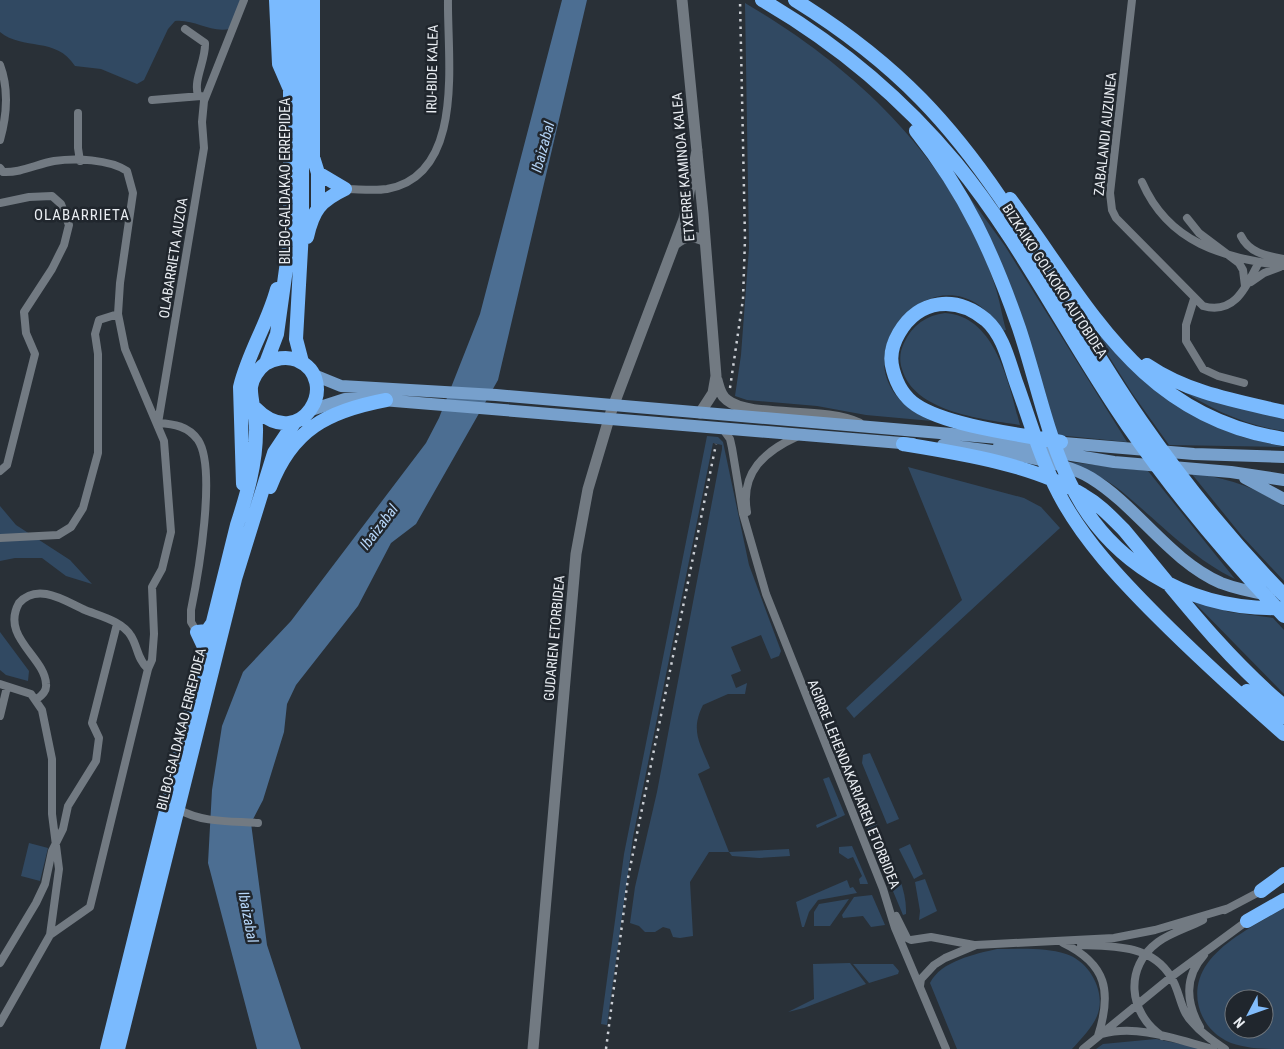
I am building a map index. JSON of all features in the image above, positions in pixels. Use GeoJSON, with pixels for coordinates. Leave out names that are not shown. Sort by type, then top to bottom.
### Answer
{"type":"FeatureCollection","features":[{"type":"Feature","properties":{"kind":"highway"},"geometry":{"type":"LineString","coordinates":[[276,0],[279,64],[290,89]]}},
{"type":"Feature","properties":{"kind":"highway","name":"BILBO-GALDAKAO ERREPIDEA"},"geometry":{"type":"LineString","coordinates":[[116,1048],[212,624],[251,478],[255,454],[255,408],[251,387],[257,374],[266,363],[277,334],[289,248],[290,0]]}},
{"type":"Feature","properties":{"kind":"highway","name":"BILBO-GALDAKAO ERREPIDEA"},"geometry":{"type":"LineString","coordinates":[[302,362],[296,339],[301,262],[303,0]]}},
{"type":"Feature","properties":{"kind":"highway"},"geometry":{"type":"LineString","coordinates":[[314,0],[313,158],[318,172],[318,207]]}},
{"type":"Feature","properties":{"kind":"highway","name":"BIZKAIKO GOLKOKO AUTOBIDEA"},"geometry":{"type":"LineString","coordinates":[[762,0],[799,23],[876,80],[912,114],[956,164],[998,221],[1134,423],[1184,492],[1284,616]]}},
{"type":"Feature","properties":{"kind":"highway","name":"BIZKAIKO GOLKOKO AUTOBIDEA"},"geometry":{"type":"LineString","coordinates":[[801,3],[854,40],[922,100],[970,157],[1009,213],[1134,423]]}},
{"type":"Feature","properties":{"kind":"highway"},"geometry":{"type":"LineString","coordinates":[[837,50],[906,118],[935,155],[965,200],[1002,283],[1019,329],[1065,473],[1079,501],[1099,529],[1122,552],[1153,575],[1178,588],[1208,600],[1253,609],[1284,608]]}},
{"type":"Feature","properties":{"kind":"highway"},"geometry":{"type":"LineString","coordinates":[[922,100],[978,157],[1114,344],[1130,361],[1172,394],[1202,413],[1223,423],[1264,436],[1284,439]]}},
{"type":"Feature","properties":{"kind":"highway"},"geometry":{"type":"LineString","coordinates":[[318,172],[345,189]]}},
{"type":"Feature","properties":{"kind":"highway"},"geometry":{"type":"LineString","coordinates":[[301,262],[309,227],[318,207],[331,195],[345,189]]}},
{"type":"Feature","properties":{"kind":"highway","name":"BILBO-GALDAKAO ERREPIDEA"},"geometry":{"type":"LineString","coordinates":[[237,525],[244,470],[238,405],[240,388],[248,361],[270,314],[278,286],[281,266],[289,248]]}},
{"type":"Feature","properties":{"kind":"highway"},"geometry":{"type":"LineString","coordinates":[[1002,283],[1023,371],[1033,430]]}},
{"type":"Feature","properties":{"kind":"highway"},"geometry":{"type":"LineString","coordinates":[[1073,287],[1118,340],[1148,366],[1166,378],[1207,393],[1284,412]]}},
{"type":"Feature","properties":{"kind":"highway"},"geometry":{"type":"LineString","coordinates":[[1061,442],[958,421],[935,415],[918,406],[903,393],[896,381],[892,366],[891,353],[895,340],[903,326],[918,312],[930,306],[945,304],[960,304],[973,310],[987,322],[1003,346],[1033,430],[1058,493],[1079,527],[1111,567],[1165,624],[1207,666],[1284,734]]}},
{"type":"Feature","properties":{"kind":"highway"},"geometry":{"type":"LineString","coordinates":[[266,363],[285,358],[302,362],[314,374],[318,392],[311,410]]}},
{"type":"Feature","properties":{"kind":"highway"},"geometry":{"type":"LineString","coordinates":[[245,545],[256,526],[274,478],[293,444],[310,428],[328,416],[348,408],[386,400]]}},
{"type":"Feature","properties":{"kind":"highway"},"geometry":{"type":"LineString","coordinates":[[255,408],[272,422],[294,423]]}},
{"type":"Feature","properties":{"kind":"highway","name":"BILBO-GALDAKAO ERREPIDEA"},"geometry":{"type":"LineString","coordinates":[[116,1048],[245,545],[274,453],[294,423],[311,410]]}},
{"type":"Feature","properties":{"kind":"highway"},"geometry":{"type":"LineString","coordinates":[[903,444],[1020,469],[1044,476],[1084,495],[1124,530],[1213,638],[1284,706]]}},
{"type":"Feature","properties":{"kind":"highway","name":"BIZKAIKO GOLKOKO AUTOBIDEA"},"geometry":{"type":"LineString","coordinates":[[1232,550],[1284,596]]}},
{"type":"Feature","properties":{"kind":"highway"},"geometry":{"type":"LineString","coordinates":[[206,651],[197,632],[207,631],[212,624]]}},
{"type":"Feature","properties":{"kind":"highway"},"geometry":{"type":"LineString","coordinates":[[1165,624],[1229,677],[1284,716]]}},
{"type":"Feature","properties":{"kind":"highway"},"geometry":{"type":"LineString","coordinates":[[1261,891],[1284,874]]}},
{"type":"Feature","properties":{"kind":"highway"},"geometry":{"type":"LineString","coordinates":[[1261,891],[1284,879]]}},
{"type":"Feature","properties":{"kind":"highway"},"geometry":{"type":"LineString","coordinates":[[1247,921],[1284,900]]}},
{"type":"Feature","properties":{"kind":"main road"},"geometry":{"type":"LineString","coordinates":[[314,374],[341,386],[496,395],[1194,454],[1284,457]]}},
{"type":"Feature","properties":{"kind":"main road"},"geometry":{"type":"LineString","coordinates":[[311,410],[353,398],[386,400],[903,444],[974,448],[1020,456],[1071,469],[1090,477],[1115,495],[1184,559],[1220,582],[1243,591],[1284,596]]}},
{"type":"Feature","properties":{"kind":"main road"},"geometry":{"type":"LineString","coordinates":[[945,434],[1114,462],[1231,472],[1284,480]]}},
{"type":"Feature","properties":{"kind":"main road"},"geometry":{"type":"LineString","coordinates":[[1231,472],[1284,498]]}},
{"type":"Feature","properties":{"kind":"main road"},"geometry":{"type":"LineString","coordinates":[[1247,921],[1284,894]]}},
{"type":"Feature","properties":{"kind":"street"},"geometry":{"type":"LineString","coordinates":[[201,96],[244,0]]}},
{"type":"Feature","properties":{"kind":"street","name":"IRU-BIDE KALEA"},"geometry":{"type":"LineString","coordinates":[[345,189],[387,189],[410,179],[430,162],[440,141],[447,119],[448,0]]}},
{"type":"Feature","properties":{"kind":"street","name":"ETXERRE KAMINOA KALEA"},"geometry":{"type":"LineString","coordinates":[[682,0],[714,332],[716,376]]}},
{"type":"Feature","properties":{"kind":"street","name":"ZABALANDI AUZUNEA"},"geometry":{"type":"LineString","coordinates":[[1132,0],[1110,193],[1112,210],[1123,227],[1203,306],[1218,309],[1234,302],[1259,262]]}},
{"type":"Feature","properties":{"kind":"street"},"geometry":{"type":"LineString","coordinates":[[186,29],[205,43],[203,65],[196,88],[201,96]]}},
{"type":"Feature","properties":{"kind":"street"},"geometry":{"type":"LineString","coordinates":[[0,65],[6,98],[5,121],[0,140]]}},
{"type":"Feature","properties":{"kind":"street"},"geometry":{"type":"LineString","coordinates":[[152,100],[201,96]]}},
{"type":"Feature","properties":{"kind":"street","name":"OLABARRIETA AUZOA"},"geometry":{"type":"LineString","coordinates":[[158,423],[204,148],[201,96]]}},
{"type":"Feature","properties":{"kind":"street"},"geometry":{"type":"LineString","coordinates":[[78,113],[80,161]]}},
{"type":"Feature","properties":{"kind":"street","name":"GUDARIEN ETORBIDEA"},"geometry":{"type":"LineString","coordinates":[[533,1049],[576,554],[588,490],[611,412],[684,219],[697,150]]}},
{"type":"Feature","properties":{"kind":"street","name":"OLABARRIETA AUZOA"},"geometry":{"type":"LineString","coordinates":[[0,168],[3,172],[12,173],[53,161],[80,161],[118,165],[127,171],[133,194],[120,282],[118,314],[125,349],[158,423],[164,441],[171,532],[162,570],[152,587],[154,634],[152,660],[148,669],[90,907],[50,935]]}},
{"type":"Feature","properties":{"kind":"street","name":"ZABALANDI AUZUNEA"},"geometry":{"type":"LineString","coordinates":[[1142,182],[1150,200],[1168,221],[1181,232],[1214,252],[1284,266]]}},
{"type":"Feature","properties":{"kind":"street"},"geometry":{"type":"LineString","coordinates":[[0,204],[29,197],[52,196],[61,204],[70,225],[64,245],[52,269],[24,312],[26,334],[35,354],[7,465],[0,471]]}},
{"type":"Feature","properties":{"kind":"street"},"geometry":{"type":"LineString","coordinates":[[684,219],[689,214],[703,213]]}},
{"type":"Feature","properties":{"kind":"street","name":"ZABALANDI AUZUNEA"},"geometry":{"type":"LineString","coordinates":[[1187,218],[1199,233],[1229,254],[1243,270],[1245,286]]}},
{"type":"Feature","properties":{"kind":"street"},"geometry":{"type":"LineString","coordinates":[[675,244],[686,236],[694,236],[705,242]]}},
{"type":"Feature","properties":{"kind":"street"},"geometry":{"type":"LineString","coordinates":[[1241,236],[1244,242],[1257,252],[1284,259]]}},
{"type":"Feature","properties":{"kind":"street","name":"ZABALANDI AUZUNEA"},"geometry":{"type":"LineString","coordinates":[[1245,286],[1264,273],[1284,266]]}},
{"type":"Feature","properties":{"kind":"street"},"geometry":{"type":"LineString","coordinates":[[1194,298],[1186,326],[1186,341],[1204,369],[1218,376],[1244,383]]}},
{"type":"Feature","properties":{"kind":"street"},"geometry":{"type":"LineString","coordinates":[[0,538],[58,535],[71,527],[83,508],[98,453],[98,354],[96,334],[99,320],[118,314]]}},
{"type":"Feature","properties":{"kind":"street"},"geometry":{"type":"LineString","coordinates":[[700,413],[713,393],[716,376]]}},
{"type":"Feature","properties":{"kind":"street"},"geometry":{"type":"LineString","coordinates":[[716,376],[722,395],[739,406],[834,416],[850,420],[865,427]]}},
{"type":"Feature","properties":{"kind":"street"},"geometry":{"type":"LineString","coordinates":[[158,423],[180,425],[198,441],[203,451],[204,537],[191,610],[192,622],[197,632]]}},
{"type":"Feature","properties":{"kind":"street","name":"AGIRRE LEHENDAKARIAREN ETORBIDEA"},"geometry":{"type":"LineString","coordinates":[[722,428],[730,439],[743,514],[766,594],[883,889],[905,952],[946,1049]]}},
{"type":"Feature","properties":{"kind":"street","name":"AGIRRE LEHENDAKARIAREN ETORBIDEA"},"geometry":{"type":"LineString","coordinates":[[748,526],[746,490],[755,465],[776,446],[801,435]]}},
{"type":"Feature","properties":{"kind":"street"},"geometry":{"type":"LineString","coordinates":[[37,699],[44,694],[47,684],[43,674],[20,647],[11,632],[14,609],[24,598],[43,592],[117,624],[132,636],[137,652],[148,669]]}},
{"type":"Feature","properties":{"kind":"street"},"geometry":{"type":"LineString","coordinates":[[0,963],[36,903],[45,884],[52,851],[63,829],[68,806],[96,761],[99,738],[92,723],[117,624]]}},
{"type":"Feature","properties":{"kind":"street"},"geometry":{"type":"LineString","coordinates":[[0,716],[3,685],[31,694],[37,699],[42,710],[52,759],[52,814],[59,869],[50,935],[0,1023]]}},
{"type":"Feature","properties":{"kind":"street"},"geometry":{"type":"LineString","coordinates":[[178,809],[191,816],[204,819],[258,823]]}},
{"type":"Feature","properties":{"kind":"street"},"geometry":{"type":"LineString","coordinates":[[883,889],[907,938],[912,940],[931,937],[976,946],[1064,943],[1114,938],[1155,930],[1229,908]]}},
{"type":"Feature","properties":{"kind":"street"},"geometry":{"type":"LineString","coordinates":[[1162,1036],[1150,1028],[1136,1004],[1133,988],[1134,980],[1145,954],[1160,940],[1261,891]]}},
{"type":"Feature","properties":{"kind":"street"},"geometry":{"type":"LineString","coordinates":[[1083,1049],[1171,976],[1247,921]]}},
{"type":"Feature","properties":{"kind":"street"},"geometry":{"type":"LineString","coordinates":[[905,952],[912,940]]}},
{"type":"Feature","properties":{"kind":"street"},"geometry":{"type":"LineString","coordinates":[[1206,1035],[1190,1007],[1188,986],[1198,963],[1217,942]]}},
{"type":"Feature","properties":{"kind":"street"},"geometry":{"type":"LineString","coordinates":[[1064,943],[1132,948],[1155,960],[1171,976],[1185,1012],[1191,1022],[1225,1049]]}},
{"type":"Feature","properties":{"kind":"street"},"geometry":{"type":"LineString","coordinates":[[1064,943],[1086,958],[1098,971],[1103,982],[1106,1001],[1098,1036]]}},
{"type":"Feature","properties":{"kind":"street"},"geometry":{"type":"LineString","coordinates":[[920,986],[921,980],[934,966],[945,958],[976,946]]}},
{"type":"Feature","properties":{"kind":"street"},"geometry":{"type":"LineString","coordinates":[[1098,1036],[1110,1032],[1131,1031],[1162,1036],[1213,1049]]}},
{"type":"Feature","properties":{"kind":"shaded area"},"geometry":{"type":"Polygon","coordinates":[[[0,0],[247,0],[230,29],[215,29],[189,22],[175,21],[168,29],[144,80],[137,84],[101,69],[75,66],[67,57],[49,47],[9,38],[0,32],[0,0]]]}},
{"type":"Feature","properties":{"kind":"shaded area"},"geometry":{"type":"Polygon","coordinates":[[[745,3],[786,28],[825,57],[862,88],[896,122],[927,158],[955,198],[977,241],[995,286],[1006,330],[1001,331],[977,304],[950,295],[923,302],[901,319],[887,343],[885,371],[899,398],[932,421],[866,415],[817,406],[747,400],[735,396],[741,355],[749,248],[745,3]]]}},
{"type":"Feature","properties":{"kind":"shaded area"},"geometry":{"type":"Polygon","coordinates":[[[957,180],[1005,246],[1127,442],[1057,435],[957,180]]]}},
{"type":"Feature","properties":{"kind":"shaded area"},"geometry":{"type":"Polygon","coordinates":[[[945,313],[962,317],[977,326],[988,339],[998,355],[1005,373],[1020,425],[987,420],[951,411],[920,395],[909,384],[900,362],[901,352],[907,337],[921,322],[932,316],[945,313]]]}},
{"type":"Feature","properties":{"kind":"shaded area"},"geometry":{"type":"Polygon","coordinates":[[[1084,317],[1119,355],[1160,392],[1203,420],[1242,437],[1284,447],[1169,445],[1132,393],[1084,317]]]}},
{"type":"Feature","properties":{"kind":"shaded area"},"geometry":{"type":"Polygon","coordinates":[[[1175,386],[1284,417],[1284,431],[1240,420],[1175,386]]]}},
{"type":"Feature","properties":{"kind":"shaded area"},"geometry":{"type":"Polygon","coordinates":[[[707,436],[718,437],[723,442],[749,565],[781,651],[779,656],[771,659],[761,635],[731,647],[741,671],[731,675],[736,688],[747,683],[745,694],[728,694],[703,705],[697,722],[698,737],[710,768],[698,774],[729,852],[709,852],[690,882],[693,936],[673,937],[670,929],[663,927],[655,932],[645,932],[639,926],[630,923],[635,887],[657,792],[722,449],[722,445],[713,443],[633,837],[607,1025],[601,1024],[624,854],[707,436]]]}},
{"type":"Feature","properties":{"kind":"shaded area"},"geometry":{"type":"Polygon","coordinates":[[[1070,462],[1148,471],[1235,579],[1203,560],[1114,486],[1096,474],[1070,462]]]}},
{"type":"Feature","properties":{"kind":"shaded area"},"geometry":{"type":"Polygon","coordinates":[[[908,467],[1024,498],[1041,507],[1060,528],[854,718],[846,708],[962,600],[908,467]]]}},
{"type":"Feature","properties":{"kind":"shaded area"},"geometry":{"type":"Polygon","coordinates":[[[1191,473],[1216,477],[1239,484],[1261,493],[1284,506],[1284,581],[1242,536],[1191,473]]]}},
{"type":"Feature","properties":{"kind":"shaded area"},"geometry":{"type":"Polygon","coordinates":[[[0,506],[16,525],[70,560],[92,584],[66,576],[42,558],[15,558],[0,561],[0,506]]]}},
{"type":"Feature","properties":{"kind":"shaded area"},"geometry":{"type":"Polygon","coordinates":[[[1188,596],[1229,612],[1273,618],[1284,630],[1284,694],[1188,596]]]}},
{"type":"Feature","properties":{"kind":"shaded area"},"geometry":{"type":"Polygon","coordinates":[[[0,632],[29,671],[28,681],[6,675],[0,670],[0,632]]]}},
{"type":"Feature","properties":{"kind":"shaded area"},"geometry":{"type":"Polygon","coordinates":[[[870,753],[899,819],[887,824],[862,763],[863,755],[870,753]]]}},
{"type":"Feature","properties":{"kind":"shaded area"},"geometry":{"type":"Polygon","coordinates":[[[841,766],[855,773],[879,830],[873,833],[876,840],[872,841],[841,766]]]}},
{"type":"Feature","properties":{"kind":"shaded area"},"geometry":{"type":"Polygon","coordinates":[[[829,777],[845,815],[817,828],[816,825],[837,816],[823,779],[829,777]]]}},
{"type":"Feature","properties":{"kind":"shaded area"},"geometry":{"type":"Polygon","coordinates":[[[29,843],[48,848],[40,881],[21,876],[29,843]]]}},
{"type":"Feature","properties":{"kind":"shaded area"},"geometry":{"type":"Polygon","coordinates":[[[910,844],[923,874],[914,879],[899,849],[910,844]]]}},
{"type":"Feature","properties":{"kind":"shaded area"},"geometry":{"type":"Polygon","coordinates":[[[878,845],[881,851],[887,849],[897,872],[905,897],[906,914],[903,915],[874,846],[878,845]]]}},
{"type":"Feature","properties":{"kind":"shaded area"},"geometry":{"type":"Polygon","coordinates":[[[852,846],[868,884],[860,884],[859,879],[862,876],[853,857],[848,859],[839,853],[839,847],[852,846]]]}},
{"type":"Feature","properties":{"kind":"shaded area"},"geometry":{"type":"Polygon","coordinates":[[[789,849],[790,856],[759,858],[732,856],[729,852],[789,849]]]}},
{"type":"Feature","properties":{"kind":"shaded area"},"geometry":{"type":"Polygon","coordinates":[[[925,879],[937,911],[919,920],[920,911],[915,882],[925,879]]]}},
{"type":"Feature","properties":{"kind":"shaded area"},"geometry":{"type":"Polygon","coordinates":[[[847,880],[850,888],[853,887],[857,893],[818,900],[809,912],[804,927],[802,927],[796,902],[847,880]]]}},
{"type":"Feature","properties":{"kind":"shaded area"},"geometry":{"type":"Polygon","coordinates":[[[872,895],[885,925],[871,927],[863,916],[843,918],[842,915],[854,897],[872,895]]]}},
{"type":"Feature","properties":{"kind":"shaded area"},"geometry":{"type":"Polygon","coordinates":[[[849,899],[830,926],[814,926],[814,912],[819,904],[849,899]]]}},
{"type":"Feature","properties":{"kind":"shaded area"},"geometry":{"type":"Polygon","coordinates":[[[1284,908],[1284,1049],[1257,1048],[1231,1043],[1220,1037],[1211,1029],[1204,1020],[1200,1009],[1197,998],[1198,986],[1207,964],[1223,947],[1242,933],[1284,908]]]}},
{"type":"Feature","properties":{"kind":"shaded area"},"geometry":{"type":"Polygon","coordinates":[[[997,949],[1032,949],[1058,952],[1074,958],[1089,970],[1098,988],[1100,997],[1099,1007],[1092,1025],[1072,1049],[957,1049],[930,983],[935,975],[950,964],[969,956],[997,949]]]}},
{"type":"Feature","properties":{"kind":"shaded area"},"geometry":{"type":"Polygon","coordinates":[[[850,963],[866,984],[804,1008],[788,1012],[814,999],[813,964],[850,963]]]}},
{"type":"Feature","properties":{"kind":"shaded area"},"geometry":{"type":"Polygon","coordinates":[[[853,964],[893,964],[899,971],[898,974],[869,983],[853,964]]]}},
{"type":"Feature","properties":{"kind":"shaded area"},"geometry":{"type":"Polygon","coordinates":[[[1156,1039],[1206,1049],[1096,1049],[1103,1044],[1156,1039]]]}},
{"type":"Feature","properties":{"kind":"water","name":"Ibaizabal"},"geometry":{"type":"Polygon","coordinates":[[[562,0],[587,0],[498,380],[416,524],[391,543],[358,606],[296,685],[287,704],[284,732],[263,800],[251,823],[267,945],[301,1049],[257,1049],[208,863],[212,790],[222,726],[243,672],[291,621],[426,443],[439,418],[480,314],[562,0]]]}},
{"type":"Feature","properties":{"kind":"railway"},"geometry":{"type":"LineString","coordinates":[[730,388],[743,299],[745,239],[740,0]]}},
{"type":"Feature","properties":{"kind":"railway"},"geometry":{"type":"LineString","coordinates":[[606,1049],[628,878],[716,444]]}},
{"type":"Feature","properties":{"kind":"district","name":"OLABARRIETA"},"geometry":{"type":"Point","coordinates":[82,215]}}]}
